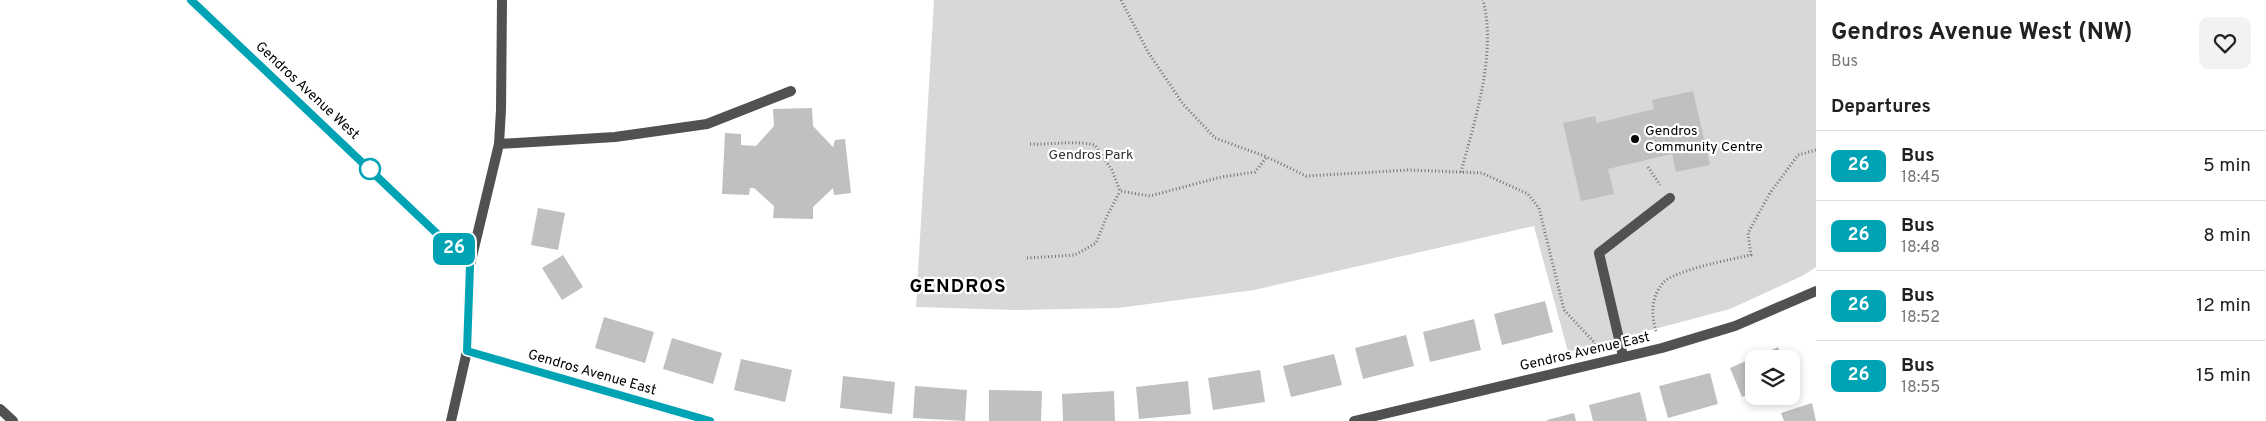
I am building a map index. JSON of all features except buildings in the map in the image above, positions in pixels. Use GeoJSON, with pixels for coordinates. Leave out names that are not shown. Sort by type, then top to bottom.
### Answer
{"type":"FeatureCollection","features":[{"type":"Feature","properties":{"kind":"street","name":"Gendros Avenue West"},"geometry":{"type":"LineString","coordinates":[[191,0],[470,265]]}},
{"type":"Feature","properties":{"kind":"street"},"geometry":{"type":"LineString","coordinates":[[451,421],[467,351],[470,265],[499,144],[502,110],[502,0]]}},
{"type":"Feature","properties":{"kind":"street"},"geometry":{"type":"LineString","coordinates":[[499,144],[614,136],[706,124],[791,91]]}},
{"type":"Feature","properties":{"kind":"street"},"geometry":{"type":"LineString","coordinates":[[1623,356],[1599,253],[1670,198]]}},
{"type":"Feature","properties":{"kind":"street","name":"Gendros Avenue East"},"geometry":{"type":"LineString","coordinates":[[1354,421],[1599,361],[1662,348],[1735,326],[1816,291]]}},
{"type":"Feature","properties":{"kind":"street","name":"Gendros Avenue East"},"geometry":{"type":"LineString","coordinates":[[467,351],[710,421]]}},
{"type":"Feature","properties":{"kind":"street"},"geometry":{"type":"LineString","coordinates":[[0,409],[13,421]]}},
{"type":"Feature","properties":{"kind":"path"},"geometry":{"type":"LineString","coordinates":[[1121,0],[1148,52],[1183,104],[1215,138],[1267,157],[1306,176],[1409,170],[1482,173],[1528,194],[1539,208],[1564,310],[1594,342],[1599,361]]}},
{"type":"Feature","properties":{"kind":"path"},"geometry":{"type":"LineString","coordinates":[[1461,172],[1476,118],[1487,53],[1483,0]]}},
{"type":"Feature","properties":{"kind":"path"},"geometry":{"type":"LineString","coordinates":[[1027,258],[1075,254],[1096,244],[1106,218],[1120,191],[1112,170],[1095,145],[1076,141],[1048,145],[1030,144]]}},
{"type":"Feature","properties":{"kind":"path"},"geometry":{"type":"LineString","coordinates":[[1662,348],[1652,319],[1652,310],[1655,295],[1664,281],[1691,270],[1752,255],[1748,233],[1770,193],[1798,155],[1816,150]]}},
{"type":"Feature","properties":{"kind":"path"},"geometry":{"type":"LineString","coordinates":[[1120,191],[1150,196],[1221,177],[1255,172],[1267,157]]}},
{"type":"Feature","properties":{"kind":"green space","name":"Gendros Park"},"geometry":{"type":"Polygon","coordinates":[[[934,0],[1816,0],[1816,267],[1804,275],[1730,309],[1568,352],[1534,226],[1254,290],[1118,308],[1015,310],[916,307],[934,0]]]}},
{"type":"Feature","properties":{"kind":"bus line","name":"26"},"geometry":{"type":"LineString","coordinates":[[191,0],[470,265],[467,351],[710,421]]}},
{"type":"Feature","properties":{"kind":"place","name":"Gendros Community Centre"},"geometry":{"type":"Point","coordinates":[1635,139]}},
{"type":"Feature","properties":{"kind":"district","name":"GENDROS"},"geometry":{"type":"Point","coordinates":[958,287]}}]}
